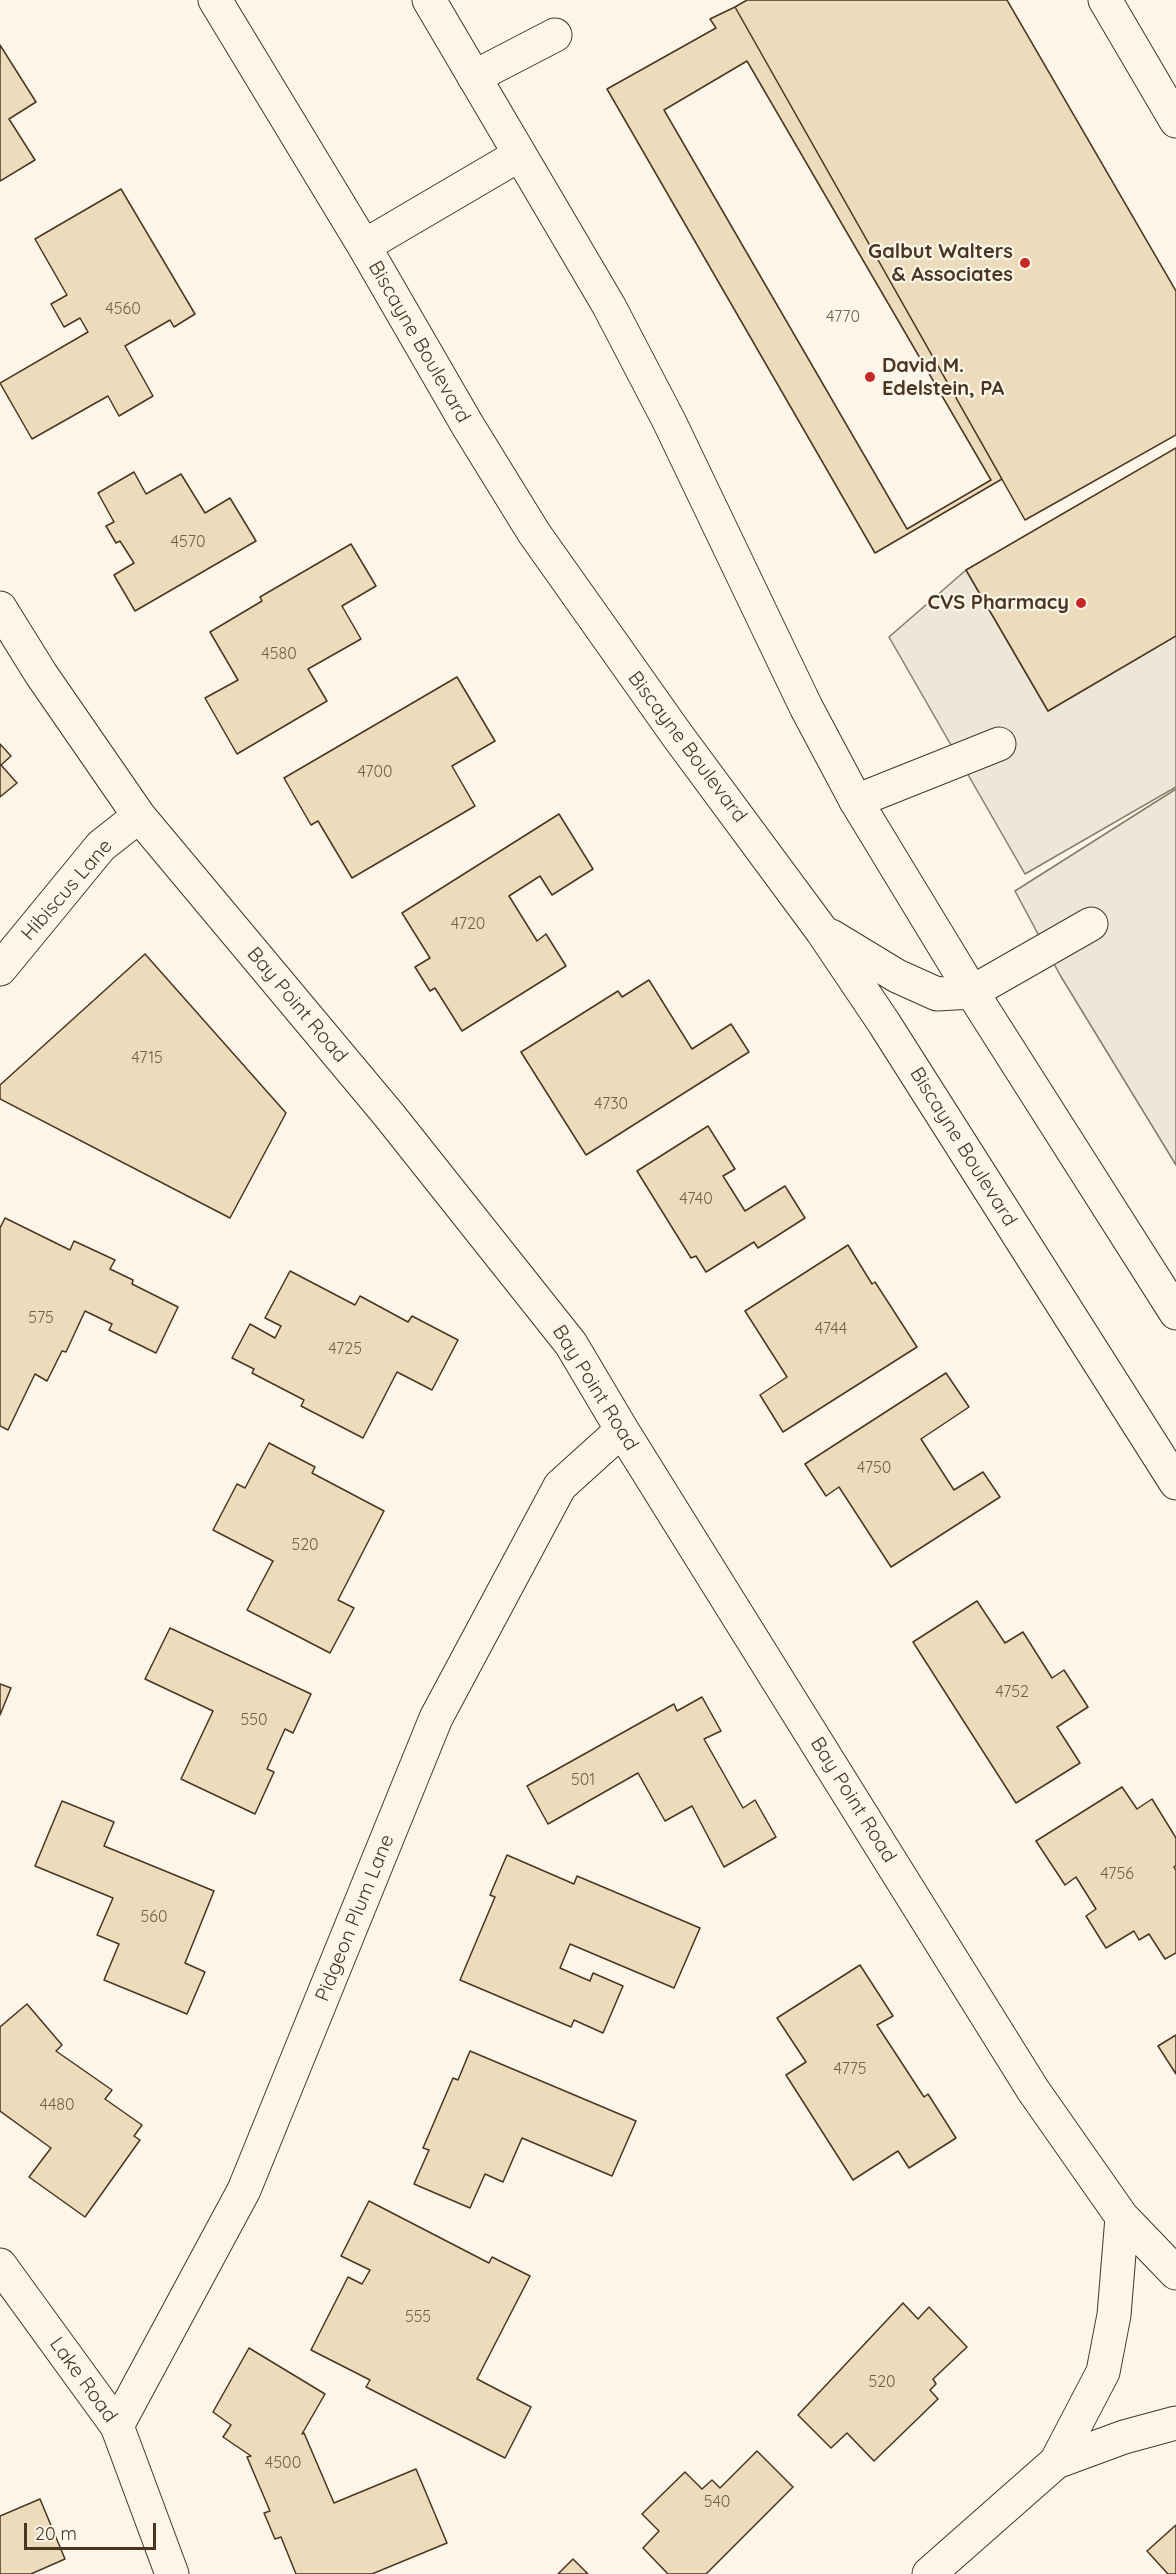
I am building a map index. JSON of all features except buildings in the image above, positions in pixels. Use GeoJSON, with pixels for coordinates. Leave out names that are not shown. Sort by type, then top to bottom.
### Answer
{"type":"FeatureCollection","features":[{"type":"Feature","properties":{"kind":"street","name":"Biscayne Boulevard"},"geometry":{"type":"LineString","coordinates":[[215,0],[534,533],[671,726],[822,931],[884,1023],[1176,1483]]}},
{"type":"Feature","properties":{"kind":"street"},"geometry":{"type":"LineString","coordinates":[[429,0],[609,306],[806,707],[856,801],[972,992],[1176,1313]]}},
{"type":"Feature","properties":{"kind":"street"},"geometry":{"type":"LineString","coordinates":[[1105,0],[1176,121]]}},
{"type":"Feature","properties":{"kind":"street"},"geometry":{"type":"LineString","coordinates":[[474,77],[555,34]]}},
{"type":"Feature","properties":{"kind":"street"},"geometry":{"type":"LineString","coordinates":[[364,246],[519,154]]}},
{"type":"Feature","properties":{"kind":"street","name":"Bay Point Road"},"geometry":{"type":"LineString","coordinates":[[0,608],[139,816],[389,1115],[571,1344],[622,1430],[1033,2090],[1122,2217],[1176,2272]]}},
{"type":"Feature","properties":{"kind":"street"},"geometry":{"type":"LineString","coordinates":[[856,801],[999,744]]}},
{"type":"Feature","properties":{"kind":"street","name":"Hibiscus Lane"},"geometry":{"type":"LineString","coordinates":[[0,969],[101,846],[139,816]]}},
{"type":"Feature","properties":{"kind":"street"},"geometry":{"type":"LineString","coordinates":[[822,931],[897,976],[937,994],[972,992],[1091,924]]}},
{"type":"Feature","properties":{"kind":"street","name":"Pidgeon Plum Lane"},"geometry":{"type":"LineString","coordinates":[[117,2426],[243,2190],[436,1718],[560,1486],[622,1430]]}},
{"type":"Feature","properties":{"kind":"street"},"geometry":{"type":"LineString","coordinates":[[929,2574],[1056,2462],[1103,2372],[1117,2292],[1122,2217]]}},
{"type":"Feature","properties":{"kind":"street","name":"Lake Road"},"geometry":{"type":"LineString","coordinates":[[0,2265],[117,2426],[172,2574]]}},
{"type":"Feature","properties":{"kind":"street"},"geometry":{"type":"LineString","coordinates":[[1056,2462],[1124,2437],[1176,2423]]}},
{"type":"Feature","properties":{"kind":"shaded area"},"geometry":{"type":"Polygon","coordinates":[[[966,570],[1048,711],[1176,636],[1176,787],[1025,874],[889,637],[966,570]]]}},
{"type":"Feature","properties":{"kind":"shaded area"},"geometry":{"type":"Polygon","coordinates":[[[1176,789],[1176,1165],[1060,975],[1015,891],[1176,789]]]}},
{"type":"Feature","properties":{"kind":"place","name":"Galbut Walters & Associates"},"geometry":{"type":"Point","coordinates":[1025,263]}},
{"type":"Feature","properties":{"kind":"place","name":"David M. Edelstein, PA"},"geometry":{"type":"Point","coordinates":[870,377]}},
{"type":"Feature","properties":{"kind":"place","name":"CVS Pharmacy"},"geometry":{"type":"Point","coordinates":[1081,603]}}]}
